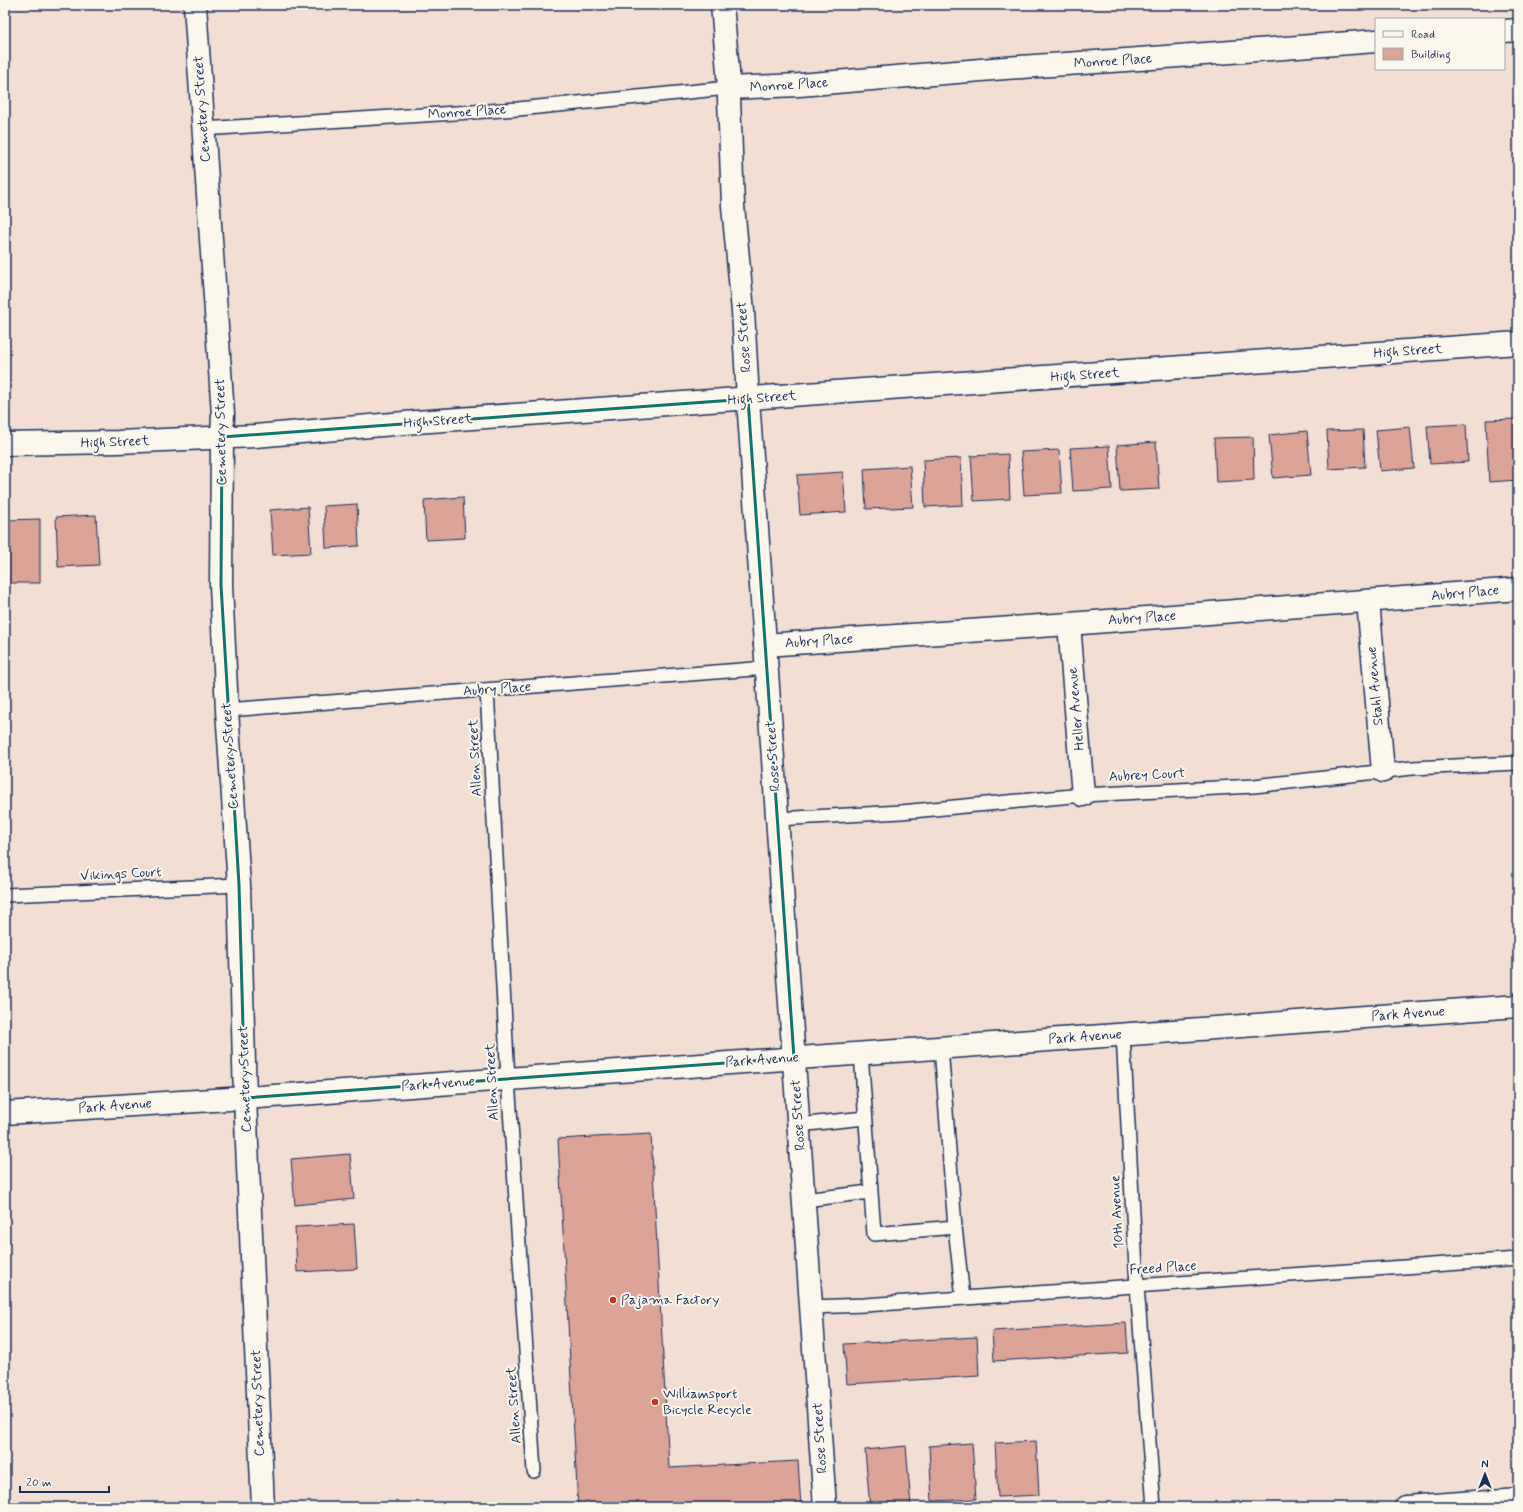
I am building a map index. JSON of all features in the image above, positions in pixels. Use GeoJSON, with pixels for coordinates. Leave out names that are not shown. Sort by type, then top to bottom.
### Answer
{"type":"FeatureCollection","features":[{"type":"Feature","properties":{"kind":"street","name":"Cemetery Street"},"geometry":{"type":"LineString","coordinates":[[195,5],[223,414],[221,585],[227,710],[239,885],[245,1098],[263,1507]]}},
{"type":"Feature","properties":{"kind":"street","name":"Rose Street"},"geometry":{"type":"LineString","coordinates":[[722,5],[728,71],[733,206],[743,311],[825,1507]]}},
{"type":"Feature","properties":{"kind":"street"},"geometry":{"type":"LineString","coordinates":[[1505,31],[1518,30]]}},
{"type":"Feature","properties":{"kind":"street","name":"Monroe Place"},"geometry":{"type":"LineString","coordinates":[[728,88],[799,85],[1005,68],[1375,41]]}},
{"type":"Feature","properties":{"kind":"street","name":"High Street"},"geometry":{"type":"LineString","coordinates":[[5,444],[118,442],[262,435],[416,422],[1518,343]]}},
{"type":"Feature","properties":{"kind":"street","name":"Aubry Place"},"geometry":{"type":"LineString","coordinates":[[765,645],[1069,624],[1518,588]]}},
{"type":"Feature","properties":{"kind":"street","name":"Stahl Avenue"},"geometry":{"type":"LineString","coordinates":[[1368,601],[1383,771]]}},
{"type":"Feature","properties":{"kind":"street","name":"Heller Avenue"},"geometry":{"type":"LineString","coordinates":[[1069,624],[1083,795]]}},
{"type":"Feature","properties":{"kind":"street","name":"Park Avenue"},"geometry":{"type":"LineString","coordinates":[[5,1113],[245,1098],[1518,1006]]}},
{"type":"Feature","properties":{"kind":"street"},"geometry":{"type":"LineString","coordinates":[[1406,1507],[1490,1504],[1518,1499]]}},
{"type":"Feature","properties":{"kind":"lane","name":"Monroe Place"},"geometry":{"type":"LineString","coordinates":[[203,129],[518,109],[728,88]]}},
{"type":"Feature","properties":{"kind":"lane","name":"Aubry Place"},"geometry":{"type":"LineString","coordinates":[[227,710],[767,668]]}},
{"type":"Feature","properties":{"kind":"lane","name":"Allen Street"},"geometry":{"type":"LineString","coordinates":[[487,690],[508,1079],[534,1471]]}},
{"type":"Feature","properties":{"kind":"lane","name":"Aubrey Court"},"geometry":{"type":"LineString","coordinates":[[777,819],[901,812],[1083,795],[1254,786],[1412,768],[1518,764]]}},
{"type":"Feature","properties":{"kind":"lane","name":"Vikings Court"},"geometry":{"type":"LineString","coordinates":[[5,895],[239,885]]}},
{"type":"Feature","properties":{"kind":"lane","name":"10th Avenue"},"geometry":{"type":"LineString","coordinates":[[1123,1035],[1137,1286],[1154,1507]]}},
{"type":"Feature","properties":{"kind":"lane"},"geometry":{"type":"LineString","coordinates":[[941,1048],[955,1227],[963,1298]]}},
{"type":"Feature","properties":{"kind":"lane"},"geometry":{"type":"LineString","coordinates":[[861,1053],[874,1234],[955,1227]]}},
{"type":"Feature","properties":{"kind":"lane"},"geometry":{"type":"LineString","coordinates":[[798,1125],[865,1118]]}},
{"type":"Feature","properties":{"kind":"lane"},"geometry":{"type":"LineString","coordinates":[[804,1200],[870,1192]]}},
{"type":"Feature","properties":{"kind":"lane","name":"Freed Place"},"geometry":{"type":"LineString","coordinates":[[811,1306],[864,1305],[1518,1259]]}},
{"type":"Feature","properties":{"kind":"highlighted area"},"geometry":{"type":"Polygon","coordinates":[[[748,399],[794,1058],[245,1098],[239,885],[221,585],[222,437],[748,399]]]}},
{"type":"Feature","properties":{"kind":"building"},"geometry":{"type":"Polygon","coordinates":[[[1518,419],[1518,480],[1489,482],[1486,420],[1518,419]]]}},
{"type":"Feature","properties":{"kind":"building"},"geometry":{"type":"Polygon","coordinates":[[[1466,424],[1468,462],[1430,464],[1427,426],[1466,424]]]}},
{"type":"Feature","properties":{"kind":"building"},"geometry":{"type":"Polygon","coordinates":[[[1410,427],[1414,468],[1380,471],[1376,430],[1410,427]]]}},
{"type":"Feature","properties":{"kind":"building"},"geometry":{"type":"Polygon","coordinates":[[[1363,430],[1365,467],[1329,469],[1327,431],[1363,430]]]}},
{"type":"Feature","properties":{"kind":"building"},"geometry":{"type":"Polygon","coordinates":[[[1307,431],[1311,475],[1273,478],[1269,435],[1307,431]]]}},
{"type":"Feature","properties":{"kind":"building"},"geometry":{"type":"Polygon","coordinates":[[[1253,437],[1254,480],[1216,482],[1214,438],[1253,437]]]}},
{"type":"Feature","properties":{"kind":"building"},"geometry":{"type":"Polygon","coordinates":[[[1156,442],[1159,489],[1120,491],[1117,445],[1156,442]]]}},
{"type":"Feature","properties":{"kind":"building"},"geometry":{"type":"Polygon","coordinates":[[[1109,446],[1112,489],[1073,491],[1070,448],[1109,446]]]}},
{"type":"Feature","properties":{"kind":"building"},"geometry":{"type":"Polygon","coordinates":[[[1059,450],[1062,493],[1024,495],[1021,452],[1059,450]]]}},
{"type":"Feature","properties":{"kind":"building"},"geometry":{"type":"Polygon","coordinates":[[[1008,454],[1010,499],[974,501],[971,456],[1008,454]]]}},
{"type":"Feature","properties":{"kind":"building"},"geometry":{"type":"Polygon","coordinates":[[[961,458],[963,505],[925,507],[923,460],[961,458]]]}},
{"type":"Feature","properties":{"kind":"building"},"geometry":{"type":"Polygon","coordinates":[[[910,466],[913,507],[866,509],[864,469],[910,466]]]}},
{"type":"Feature","properties":{"kind":"building"},"geometry":{"type":"Polygon","coordinates":[[[843,472],[846,512],[800,515],[797,475],[843,472]]]}},
{"type":"Feature","properties":{"kind":"building"},"geometry":{"type":"Polygon","coordinates":[[[463,497],[465,538],[426,540],[424,500],[463,497]]]}},
{"type":"Feature","properties":{"kind":"building"},"geometry":{"type":"Polygon","coordinates":[[[357,504],[359,546],[326,548],[324,506],[357,504]]]}},
{"type":"Feature","properties":{"kind":"building"},"geometry":{"type":"Polygon","coordinates":[[[308,507],[311,553],[273,555],[270,510],[308,507]]]}},
{"type":"Feature","properties":{"kind":"building"},"geometry":{"type":"Polygon","coordinates":[[[96,515],[99,565],[58,567],[56,517],[96,515]]]}},
{"type":"Feature","properties":{"kind":"building"},"geometry":{"type":"Polygon","coordinates":[[[40,519],[40,583],[5,583],[5,520],[40,519]]]}},
{"type":"Feature","properties":{"kind":"building","name":"Pajama Factory"},"geometry":{"type":"Polygon","coordinates":[[[651,1134],[669,1468],[798,1461],[801,1507],[578,1507],[558,1139],[651,1134]]]}},
{"type":"Feature","properties":{"kind":"building"},"geometry":{"type":"Polygon","coordinates":[[[350,1154],[354,1199],[295,1205],[291,1159],[350,1154]]]}},
{"type":"Feature","properties":{"kind":"building"},"geometry":{"type":"Polygon","coordinates":[[[354,1224],[357,1269],[297,1272],[295,1227],[354,1224]]]}},
{"type":"Feature","properties":{"kind":"building"},"geometry":{"type":"Polygon","coordinates":[[[1126,1323],[1128,1353],[994,1361],[992,1331],[1126,1323]]]}},
{"type":"Feature","properties":{"kind":"building"},"geometry":{"type":"Polygon","coordinates":[[[977,1337],[979,1376],[847,1384],[844,1344],[977,1337]]]}},
{"type":"Feature","properties":{"kind":"building"},"geometry":{"type":"Polygon","coordinates":[[[1036,1441],[1039,1495],[998,1497],[995,1443],[1036,1441]]]}},
{"type":"Feature","properties":{"kind":"building"},"geometry":{"type":"Polygon","coordinates":[[[972,1443],[976,1499],[932,1501],[929,1446],[972,1443]]]}},
{"type":"Feature","properties":{"kind":"building"},"geometry":{"type":"Polygon","coordinates":[[[906,1446],[911,1506],[870,1507],[865,1450],[906,1446]]]}},
{"type":"Feature","properties":{"kind":"place","name":"Pajama Factory"},"geometry":{"type":"Point","coordinates":[613,1300]}},
{"type":"Feature","properties":{"kind":"place","name":"Williamsport Bicycle Recycle"},"geometry":{"type":"Point","coordinates":[655,1402]}}]}
